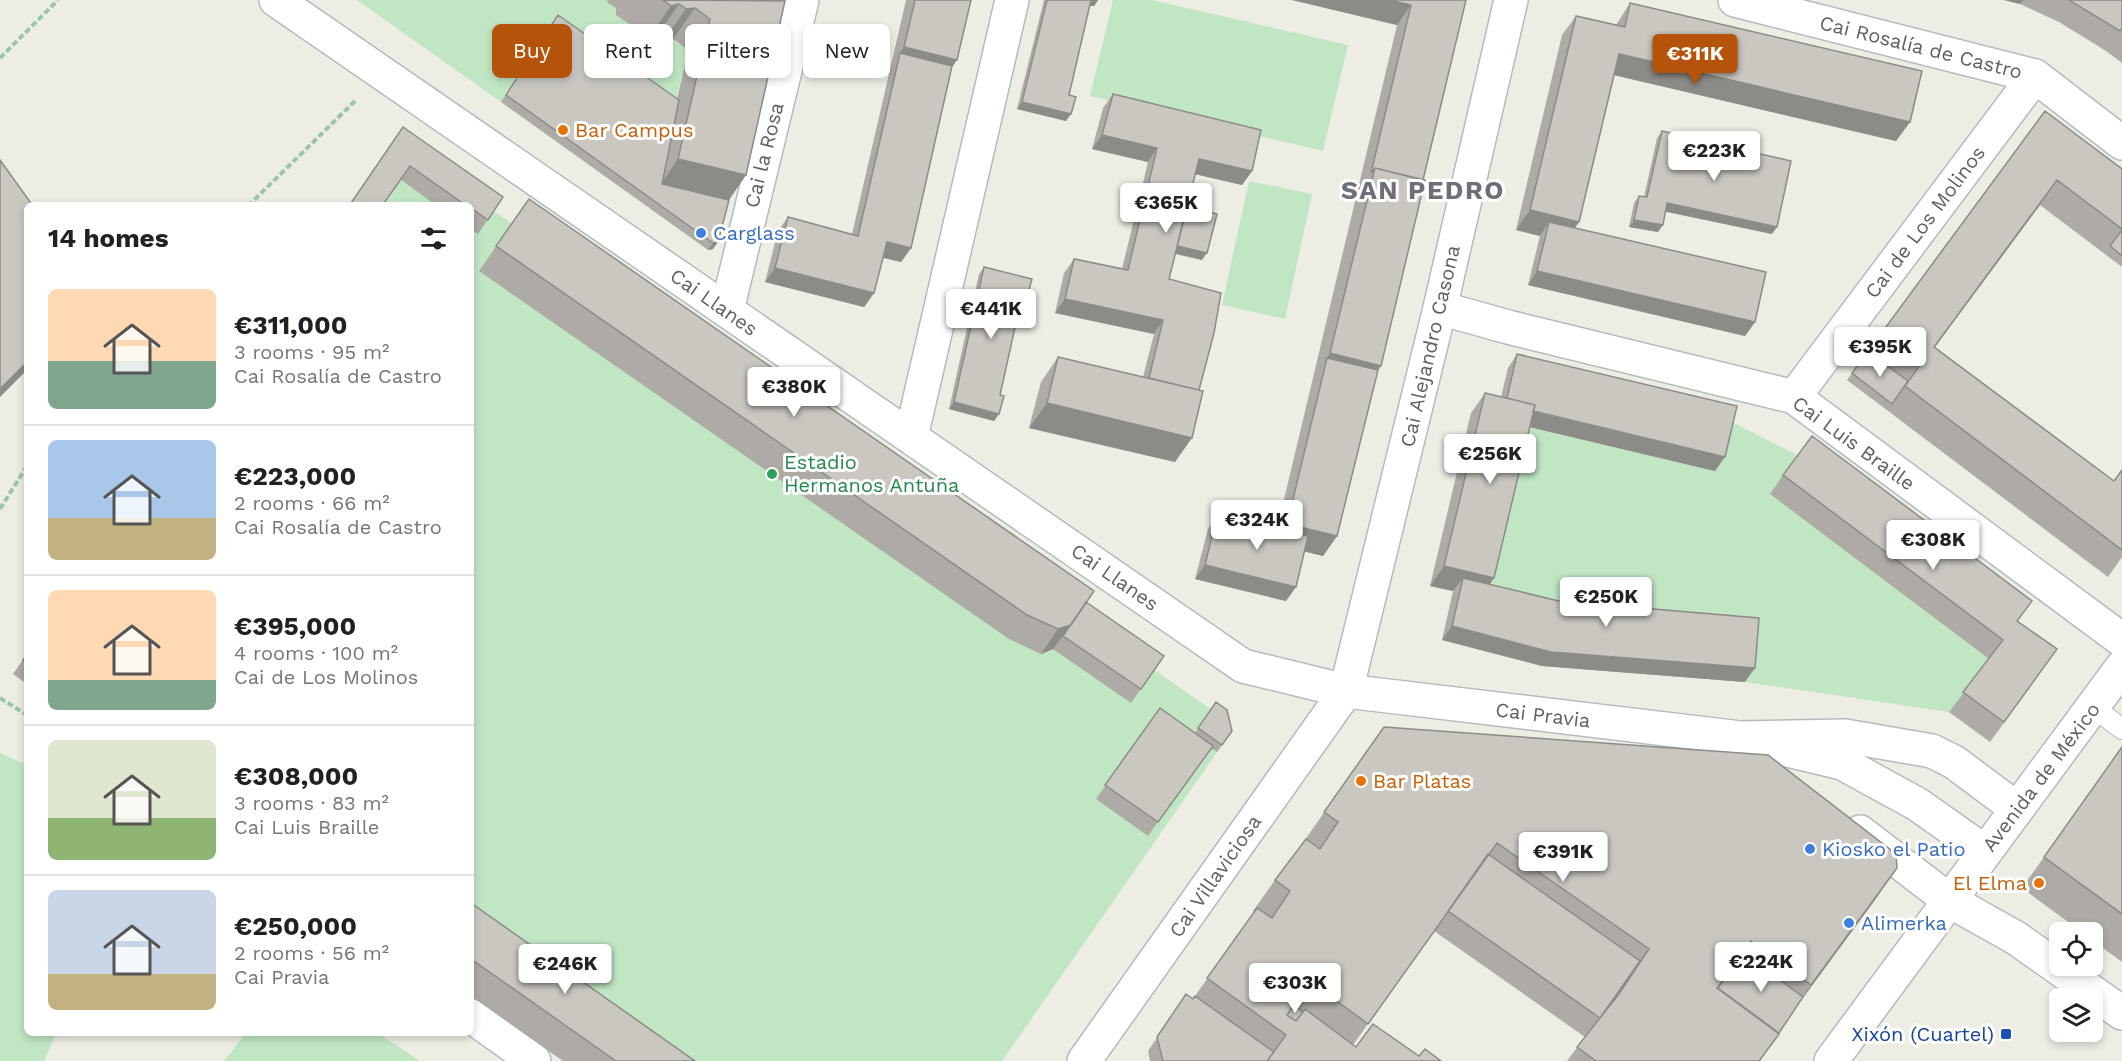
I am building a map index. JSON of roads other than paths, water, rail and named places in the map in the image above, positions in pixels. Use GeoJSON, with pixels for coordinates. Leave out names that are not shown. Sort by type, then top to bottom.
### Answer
{"type":"FeatureCollection","features":[{"type":"Feature","properties":{"kind":"street","name":"Cai Llanes"},"geometry":{"type":"LineString","coordinates":[[276,0],[1243,666],[1346,691]]}},
{"type":"Feature","properties":{"kind":"street"},"geometry":{"type":"LineString","coordinates":[[912,437],[1012,0]]}},
{"type":"Feature","properties":{"kind":"street","name":"Cai Alejandro Casona"},"geometry":{"type":"LineString","coordinates":[[1346,691],[1440,308],[1511,0]]}},
{"type":"Feature","properties":{"kind":"street","name":"Cai Rosalía de Castro"},"geometry":{"type":"LineString","coordinates":[[1735,0],[2035,76],[2122,143]]}},
{"type":"Feature","properties":{"kind":"street","name":"Cai la Rosa"},"geometry":{"type":"LineString","coordinates":[[726,310],[799,1]]}},
{"type":"Feature","properties":{"kind":"street","name":"Cai de Los Molinos"},"geometry":{"type":"LineString","coordinates":[[1794,397],[2035,76]]}},
{"type":"Feature","properties":{"kind":"street","name":"Cai Luis Braille"},"geometry":{"type":"LineString","coordinates":[[1440,308],[1508,327],[1794,397],[2122,640]]}},
{"type":"Feature","properties":{"kind":"street","name":"Avenida de México"},"geometry":{"type":"LineString","coordinates":[[1832,1061],[2122,667]]}},
{"type":"Feature","properties":{"kind":"street","name":"Cai Pravia"},"geometry":{"type":"LineString","coordinates":[[1346,691],[1741,738],[1842,764],[1917,804],[1985,852]]}},
{"type":"Feature","properties":{"kind":"street","name":"Cai Villaviciosa"},"geometry":{"type":"LineString","coordinates":[[1084,1061],[1346,691]]}},
{"type":"Feature","properties":{"kind":"street","name":"Cai Pravia"},"geometry":{"type":"LineString","coordinates":[[1741,738],[1845,736],[1932,751],[1954,762],[2018,809]]}},
{"type":"Feature","properties":{"kind":"street"},"geometry":{"type":"LineString","coordinates":[[1741,738],[1797,782]]}},
{"type":"Feature","properties":{"kind":"street"},"geometry":{"type":"LineString","coordinates":[[1835,812],[1950,901],[2016,938],[2122,1013]]}},
{"type":"Feature","properties":{"kind":"street"},"geometry":{"type":"LineString","coordinates":[[474,1018],[534,1061]]}},
{"type":"Feature","properties":{"kind":"lane"},"geometry":{"type":"LineString","coordinates":[[2092,707],[2122,729]]}},
{"type":"Feature","properties":{"kind":"place","name":"Bar Campus"},"geometry":{"type":"Point","coordinates":[563,130]}},
{"type":"Feature","properties":{"kind":"place","name":"Carglass"},"geometry":{"type":"Point","coordinates":[701,233]}},
{"type":"Feature","properties":{"kind":"place","name":"Estadio Hermanos Antuña"},"geometry":{"type":"Point","coordinates":[772,474]}},
{"type":"Feature","properties":{"kind":"place","name":"Bar Platas"},"geometry":{"type":"Point","coordinates":[1361,781]}},
{"type":"Feature","properties":{"kind":"place","name":"Kiosko el Patio"},"geometry":{"type":"Point","coordinates":[1810,849]}},
{"type":"Feature","properties":{"kind":"place","name":"El Elma"},"geometry":{"type":"Point","coordinates":[2039,883]}},
{"type":"Feature","properties":{"kind":"place","name":"Alimerka"},"geometry":{"type":"Point","coordinates":[1849,923]}},
{"type":"Feature","properties":{"kind":"place","name":"Xixón (Cuartel)"},"geometry":{"type":"Point","coordinates":[2006,1034]}},
{"type":"Feature","properties":{"kind":"district","name":"SAN PEDRO"},"geometry":{"type":"Point","coordinates":[1423,190]}}]}
